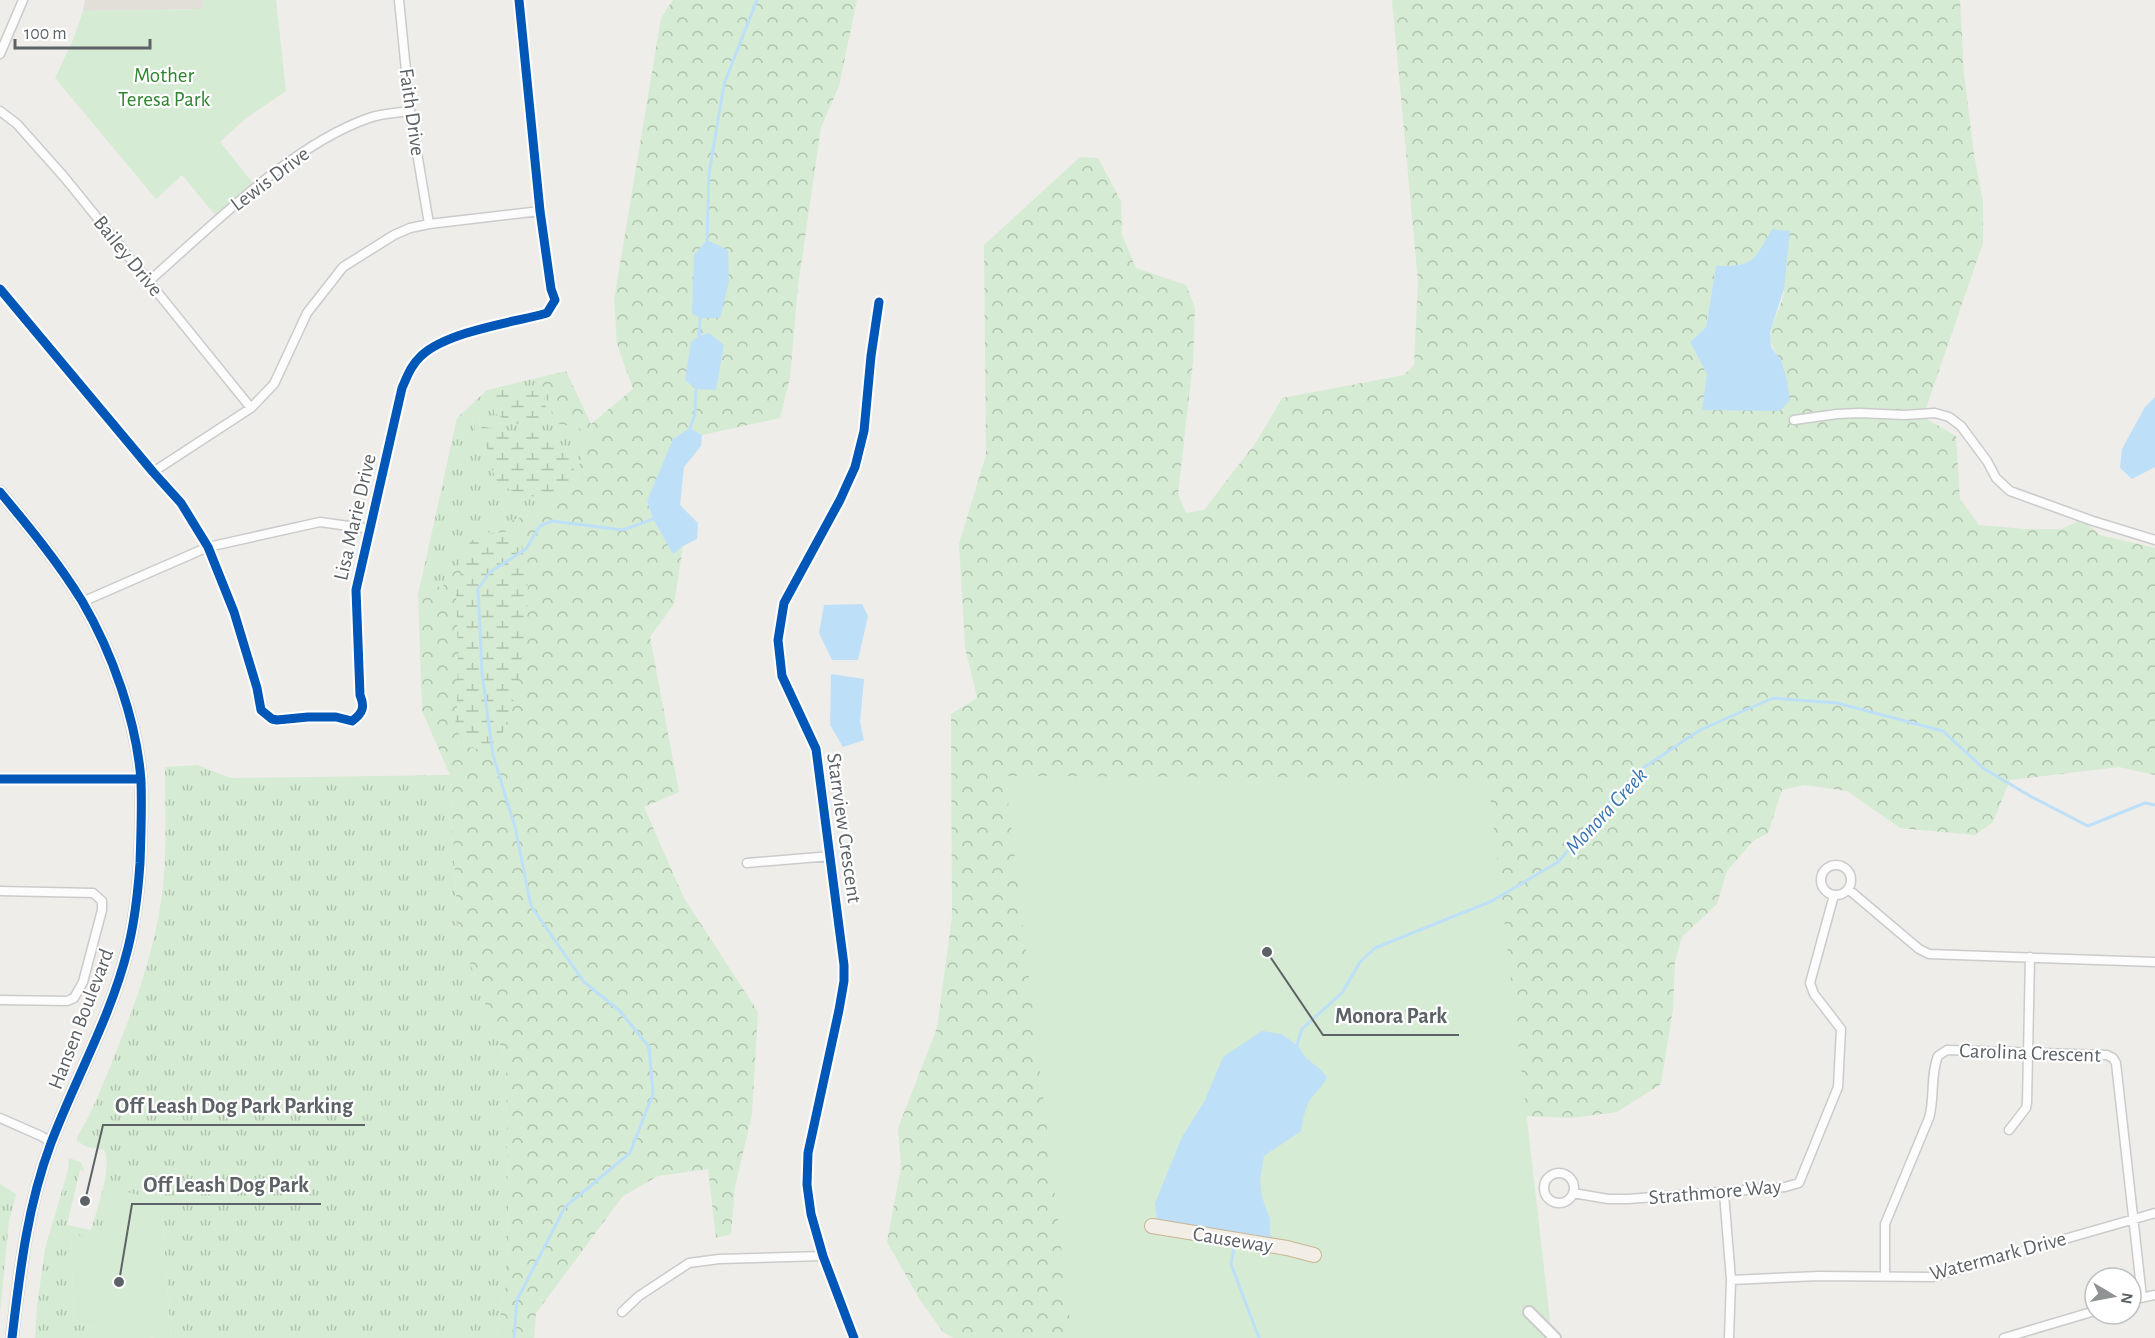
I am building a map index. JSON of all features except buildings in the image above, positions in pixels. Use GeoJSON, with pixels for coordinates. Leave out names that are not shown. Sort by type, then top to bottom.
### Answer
{"type":"FeatureCollection","features":[{"type":"Feature","properties":{"kind":"highway","name":"Causeway"},"geometry":{"type":"LineString","coordinates":[[1152,1226],[1287,1248],[1314,1255]]}},
{"type":"Feature","properties":{"kind":"street"},"geometry":{"type":"LineString","coordinates":[[0,54],[23,0]]}},
{"type":"Feature","properties":{"kind":"street","name":"Faith Drive"},"geometry":{"type":"LineString","coordinates":[[399,0],[410,111],[429,224]]}},
{"type":"Feature","properties":{"kind":"street","name":"Lisa Marie Drive"},"geometry":{"type":"LineString","coordinates":[[0,289],[181,503],[208,547],[234,612],[257,688],[261,710],[272,719],[277,720],[336,717],[352,721],[363,711],[364,707],[360,695],[356,590],[364,546],[370,529],[402,388],[409,372],[421,356],[441,344],[468,333],[548,313],[555,300],[551,289],[540,211],[519,0]]}},
{"type":"Feature","properties":{"kind":"street","name":"Bailey Drive"},"geometry":{"type":"LineString","coordinates":[[0,111],[17,123],[65,178],[251,408]]}},
{"type":"Feature","properties":{"kind":"street","name":"Lewis Drive"},"geometry":{"type":"LineString","coordinates":[[148,281],[248,193],[299,155],[370,117],[410,111]]}},
{"type":"Feature","properties":{"kind":"street"},"geometry":{"type":"LineString","coordinates":[[153,472],[251,408],[274,384],[307,313],[343,267],[410,228],[540,211]]}},
{"type":"Feature","properties":{"kind":"street","name":"Starrview Crescent"},"geometry":{"type":"LineString","coordinates":[[854,1338],[823,1256],[811,1214],[807,1172],[808,1153],[844,981],[842,947],[816,749],[783,676],[778,640],[784,603],[840,500],[855,467],[864,431],[879,302]]}},
{"type":"Feature","properties":{"kind":"street"},"geometry":{"type":"LineString","coordinates":[[1794,420],[1860,413],[1904,415],[1935,413],[1949,417],[1961,426],[1987,461],[1996,478],[2010,491],[2093,521],[2155,540]]}},
{"type":"Feature","properties":{"kind":"street","name":"Hansen Boulevard"},"geometry":{"type":"LineString","coordinates":[[0,492],[43,543],[97,629],[115,673],[132,728],[141,779],[142,831],[138,898],[128,949],[104,1022],[51,1142],[24,1238],[12,1338]]}},
{"type":"Feature","properties":{"kind":"street"},"geometry":{"type":"LineString","coordinates":[[82,602],[208,547],[320,522],[370,529]]}},
{"type":"Feature","properties":{"kind":"street"},"geometry":{"type":"LineString","coordinates":[[0,778],[141,779]]}},
{"type":"Feature","properties":{"kind":"street"},"geometry":{"type":"LineString","coordinates":[[747,863],[831,856]]}},
{"type":"Feature","properties":{"kind":"street"},"geometry":{"type":"LineString","coordinates":[[1841,865],[1847,869],[1851,879],[1848,889],[1844,893],[1834,895],[1825,891],[1821,882],[1823,872],[1830,866],[1841,865]]}},
{"type":"Feature","properties":{"kind":"street"},"geometry":{"type":"LineString","coordinates":[[1848,889],[1925,952],[1936,955],[2155,962]]}},
{"type":"Feature","properties":{"kind":"street"},"geometry":{"type":"LineString","coordinates":[[0,891],[93,893],[102,901],[102,910],[83,982],[74,998],[67,1001],[0,1000]]}},
{"type":"Feature","properties":{"kind":"street","name":"Strathmore Way"},"geometry":{"type":"LineString","coordinates":[[1573,1193],[1608,1199],[1628,1199],[1791,1186],[1799,1183],[1838,1087],[1842,1032],[1814,994],[1810,983],[1834,895]]}},
{"type":"Feature","properties":{"kind":"street"},"geometry":{"type":"LineString","coordinates":[[2008,1130],[2026,1108],[2030,957]]}},
{"type":"Feature","properties":{"kind":"street","name":"Carolina Crescent"},"geometry":{"type":"LineString","coordinates":[[1885,1276],[1885,1224],[1929,1118],[1933,1102],[1934,1069],[1938,1056],[1947,1050],[2107,1055],[2115,1061],[2139,1266]]}},
{"type":"Feature","properties":{"kind":"street"},"geometry":{"type":"LineString","coordinates":[[0,1118],[51,1142]]}},
{"type":"Feature","properties":{"kind":"street"},"geometry":{"type":"LineString","coordinates":[[1724,1192],[1731,1280],[1729,1338]]}},
{"type":"Feature","properties":{"kind":"street","name":"Watermark Drive"},"geometry":{"type":"LineString","coordinates":[[1731,1280],[1775,1277],[1933,1277],[2134,1217],[2155,1213]]}},
{"type":"Feature","properties":{"kind":"street"},"geometry":{"type":"LineString","coordinates":[[622,1312],[639,1296],[689,1263],[719,1259],[823,1256]]}},
{"type":"Feature","properties":{"kind":"street"},"geometry":{"type":"LineString","coordinates":[[1529,1312],[1555,1338]]}},
{"type":"Feature","properties":{"kind":"street"},"geometry":{"type":"LineString","coordinates":[[2004,1338],[2083,1315]]}},
{"type":"Feature","properties":{"kind":"shaded area"},"geometry":{"type":"Polygon","coordinates":[[[85,0],[203,0],[204,9],[83,11],[85,0]]]}},
{"type":"Feature","properties":{"kind":"green space","name":"Mother Teresa Park"},"geometry":{"type":"Polygon","coordinates":[[[203,0],[276,0],[286,91],[245,119],[220,142],[253,183],[216,216],[182,175],[156,199],[55,78],[73,40],[83,11],[204,9],[203,0]]]}},
{"type":"Feature","properties":{"kind":"green space"},"geometry":{"type":"Polygon","coordinates":[[[673,0],[857,0],[839,86],[821,127],[798,286],[790,377],[780,418],[702,435],[690,428],[647,501],[653,519],[673,553],[683,546],[674,604],[650,637],[679,792],[644,807],[684,898],[758,1012],[752,1114],[735,1187],[731,1234],[716,1238],[708,1169],[658,1176],[623,1196],[536,1313],[534,1338],[496,1338],[509,1269],[506,1061],[458,930],[450,775],[422,711],[418,593],[422,577],[441,588],[474,545],[498,525],[553,507],[575,483],[585,442],[580,428],[553,423],[549,395],[537,378],[566,371],[591,424],[633,389],[617,344],[614,300],[661,18],[673,0]]]}},
{"type":"Feature","properties":{"kind":"green space"},"geometry":{"type":"Polygon","coordinates":[[[1392,0],[1960,0],[1964,73],[1974,154],[1983,202],[1983,243],[1923,417],[1956,436],[1960,499],[1979,525],[2062,529],[2081,519],[2100,535],[2155,548],[2155,775],[2119,767],[2010,780],[1993,822],[1975,835],[1900,828],[1847,791],[1804,785],[1782,790],[1768,833],[1753,841],[1727,871],[1717,904],[1682,937],[1675,961],[1673,1009],[1661,1084],[1617,1112],[1571,1118],[1526,1116],[1328,1338],[953,1338],[943,1332],[920,1300],[887,1242],[901,1167],[898,1128],[937,1028],[952,916],[951,714],[977,698],[965,647],[959,544],[986,455],[984,245],[1080,157],[1098,158],[1121,201],[1122,235],[1136,268],[1186,285],[1195,308],[1193,362],[1178,494],[1186,513],[1204,510],[1257,441],[1282,398],[1404,375],[1414,365],[1418,282],[1392,0]],[[1772,230],[1752,260],[1739,265],[1716,266],[1706,327],[1690,342],[1707,374],[1781,360],[1771,341],[1772,325],[1784,290],[1772,230]]]}},
{"type":"Feature","properties":{"kind":"green space"},"geometry":{"type":"Polygon","coordinates":[[[537,378],[549,395],[553,423],[580,428],[585,442],[575,483],[553,507],[498,525],[474,545],[441,588],[422,577],[457,418],[487,390],[537,378]],[[475,417],[475,430],[488,450],[491,467],[507,431],[485,427],[475,417]]]}},
{"type":"Feature","properties":{"kind":"green space"},"geometry":{"type":"Polygon","coordinates":[[[515,387],[543,393],[546,407],[545,417],[540,423],[524,426],[494,413],[494,401],[497,394],[504,389],[515,387]]]}},
{"type":"Feature","properties":{"kind":"green space"},"geometry":{"type":"Polygon","coordinates":[[[475,417],[485,427],[535,433],[558,443],[570,453],[574,469],[571,482],[544,497],[523,496],[498,484],[491,467],[488,450],[475,430],[475,417]]]}},
{"type":"Feature","properties":{"kind":"green space"},"geometry":{"type":"Polygon","coordinates":[[[507,532],[515,536],[522,548],[526,565],[528,585],[526,632],[517,686],[496,753],[468,747],[455,728],[458,657],[456,590],[470,541],[490,533],[507,532]]]}},
{"type":"Feature","properties":{"kind":"green space"},"geometry":{"type":"Polygon","coordinates":[[[197,765],[231,778],[450,775],[458,930],[506,1061],[509,1269],[496,1338],[171,1338],[161,1201],[113,1189],[101,1240],[71,1234],[74,1324],[155,1338],[35,1338],[45,1249],[68,1170],[69,1158],[81,1162],[84,1171],[80,1170],[67,1225],[91,1230],[103,1189],[106,1167],[104,1150],[87,1147],[77,1141],[77,1137],[95,1103],[127,1023],[143,978],[155,933],[164,871],[165,767],[197,765]]]}},
{"type":"Feature","properties":{"kind":"green space"},"geometry":{"type":"Polygon","coordinates":[[[1005,776],[1488,778],[1552,1338],[1072,1338],[1005,776]]]}},
{"type":"Feature","properties":{"kind":"green space"},"geometry":{"type":"Polygon","coordinates":[[[0,1184],[16,1194],[9,1221],[0,1313],[0,1184]]]}},
{"type":"Feature","properties":{"kind":"green space"},"geometry":{"type":"Polygon","coordinates":[[[113,1189],[161,1200],[171,1338],[155,1338],[74,1324],[71,1234],[101,1240],[113,1189]]]}},
{"type":"Feature","properties":{"kind":"water"},"geometry":{"type":"Polygon","coordinates":[[[1772,229],[1790,231],[1784,289],[1770,332],[1771,347],[1781,360],[1790,400],[1780,411],[1702,410],[1707,374],[1690,342],[1706,327],[1716,266],[1739,265],[1752,260],[1772,229]]]}},
{"type":"Feature","properties":{"kind":"water"},"geometry":{"type":"Polygon","coordinates":[[[707,240],[728,250],[729,281],[720,318],[700,318],[692,314],[694,255],[707,240]]]}},
{"type":"Feature","properties":{"kind":"water"},"geometry":{"type":"Polygon","coordinates":[[[709,333],[724,345],[716,390],[696,389],[685,380],[691,342],[709,333]]]}},
{"type":"Feature","properties":{"kind":"water"},"geometry":{"type":"Polygon","coordinates":[[[2155,397],[2155,467],[2132,479],[2120,468],[2122,449],[2145,407],[2155,397]]]}},
{"type":"Feature","properties":{"kind":"water"},"geometry":{"type":"Polygon","coordinates":[[[690,428],[702,435],[701,446],[684,467],[680,505],[698,523],[697,539],[673,554],[653,519],[647,501],[673,439],[690,428]]]}},
{"type":"Feature","properties":{"kind":"water"},"geometry":{"type":"Polygon","coordinates":[[[862,604],[868,616],[858,660],[832,660],[819,633],[824,605],[862,604]]]}},
{"type":"Feature","properties":{"kind":"water"},"geometry":{"type":"Polygon","coordinates":[[[831,674],[864,679],[860,722],[864,740],[843,747],[830,725],[831,674]]]}},
{"type":"Feature","properties":{"kind":"water"},"geometry":{"type":"Polygon","coordinates":[[[1262,1031],[1282,1034],[1298,1046],[1306,1058],[1327,1077],[1308,1105],[1301,1131],[1264,1156],[1260,1180],[1262,1197],[1270,1219],[1270,1234],[1276,1242],[1157,1222],[1155,1203],[1182,1137],[1204,1102],[1223,1057],[1262,1031]]]}},
{"type":"Feature","properties":{"kind":"waterway"},"geometry":{"type":"LineString","coordinates":[[707,240],[709,174],[724,84],[757,0]]}},
{"type":"Feature","properties":{"kind":"waterway"},"geometry":{"type":"LineString","coordinates":[[699,340],[700,318]]}},
{"type":"Feature","properties":{"kind":"waterway"},"geometry":{"type":"LineString","coordinates":[[690,428],[695,414],[696,386]]}},
{"type":"Feature","properties":{"kind":"waterway"},"geometry":{"type":"LineString","coordinates":[[514,1338],[517,1300],[565,1207],[630,1153],[653,1094],[649,1047],[619,1010],[584,982],[531,906],[515,827],[493,755],[482,673],[478,589],[490,572],[526,549],[540,526],[552,521],[623,530],[653,519]]}},
{"type":"Feature","properties":{"kind":"waterway","name":"Monora Creek"},"geometry":{"type":"LineString","coordinates":[[1296,1048],[1302,1029],[1342,993],[1360,962],[1375,948],[1492,901],[1558,862],[1637,772],[1700,730],[1773,698],[1837,703],[1943,731],[1983,768],[2088,826],[2145,803],[2155,805]]}},
{"type":"Feature","properties":{"kind":"waterway","name":"Monora Creek"},"geometry":{"type":"LineString","coordinates":[[1235,1243],[1231,1264],[1259,1338]]}},
{"type":"Feature","properties":{"kind":"cycle path"},"geometry":{"type":"LineString","coordinates":[[0,289],[181,503],[208,547],[234,612],[257,688],[261,710],[272,719],[277,720],[336,717],[352,721],[359,715],[363,706],[360,695],[356,590],[402,388],[408,375],[421,356],[445,341],[477,330],[547,313],[555,300],[551,289],[540,211],[519,0]]}},
{"type":"Feature","properties":{"kind":"cycle path"},"geometry":{"type":"LineString","coordinates":[[854,1338],[823,1256],[811,1214],[807,1185],[808,1153],[839,1010],[844,965],[816,749],[782,676],[778,640],[784,603],[840,500],[855,467],[864,431],[879,302]]}},
{"type":"Feature","properties":{"kind":"cycle path"},"geometry":{"type":"LineString","coordinates":[[0,492],[63,572],[93,621],[121,688],[139,758],[141,781],[139,874],[128,948],[112,998],[43,1167],[30,1215],[12,1338]]}},
{"type":"Feature","properties":{"kind":"cycle path"},"geometry":{"type":"LineString","coordinates":[[0,779],[141,779]]}},
{"type":"Feature","properties":{"kind":"place","name":"Monora Park"},"geometry":{"type":"Point","coordinates":[1267,952]}},
{"type":"Feature","properties":{"kind":"place","name":"Off Leash Dog Park Parking"},"geometry":{"type":"Point","coordinates":[85,1201]}},
{"type":"Feature","properties":{"kind":"place","name":"Off Leash Dog Park"},"geometry":{"type":"Point","coordinates":[119,1282]}}]}
